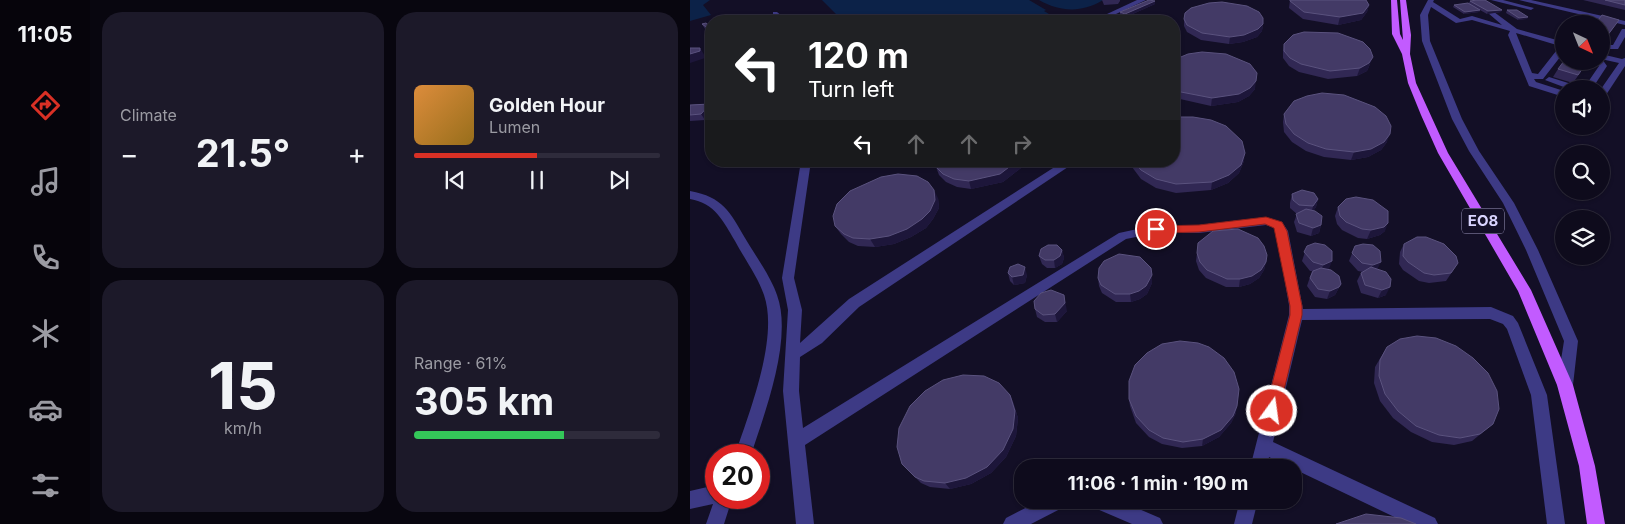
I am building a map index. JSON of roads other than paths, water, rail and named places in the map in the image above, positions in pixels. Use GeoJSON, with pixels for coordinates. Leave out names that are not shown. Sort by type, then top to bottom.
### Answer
{"type":"FeatureCollection","features":[{"type":"Feature","properties":{"kind":"main road","name":"ΕΟ8"},"geometry":{"type":"LineString","coordinates":[[1394,0],[1396,34],[1406,54]]}},
{"type":"Feature","properties":{"kind":"main road","name":"ΕΟ8"},"geometry":{"type":"LineString","coordinates":[[1404,0],[1407,35],[1406,54],[1412,83],[1443,153],[1524,290],[1565,385],[1587,466],[1596,524]]}},
{"type":"Feature","properties":{"kind":"lane"},"geometry":{"type":"LineString","coordinates":[[1109,15],[1143,0]]}},
{"type":"Feature","properties":{"kind":"lane"},"geometry":{"type":"LineString","coordinates":[[1494,0],[1530,8],[1542,2],[1625,23]]}},
{"type":"Feature","properties":{"kind":"lane"},"geometry":{"type":"LineString","coordinates":[[1522,0],[1625,18]]}},
{"type":"Feature","properties":{"kind":"lane"},"geometry":{"type":"LineString","coordinates":[[1555,45],[1514,30],[1472,18],[1459,20],[1430,1],[1424,15],[1426,41],[1457,119],[1474,151],[1508,203],[1532,250],[1571,341],[1565,385]]}},
{"type":"Feature","properties":{"kind":"lane"},"geometry":{"type":"LineString","coordinates":[[1492,13],[1514,30]]}},
{"type":"Feature","properties":{"kind":"lane"},"geometry":{"type":"LineString","coordinates":[[1610,23],[1625,27]]}},
{"type":"Feature","properties":{"kind":"lane"},"geometry":{"type":"LineString","coordinates":[[1514,30],[1512,35],[1532,84],[1555,91]]}},
{"type":"Feature","properties":{"kind":"lane"},"geometry":{"type":"LineString","coordinates":[[1610,47],[1615,47],[1625,32]]}},
{"type":"Feature","properties":{"kind":"lane"},"geometry":{"type":"LineString","coordinates":[[1540,77],[1555,58]]}},
{"type":"Feature","properties":{"kind":"lane"},"geometry":{"type":"LineString","coordinates":[[1610,58],[1624,61],[1610,82]]}},
{"type":"Feature","properties":{"kind":"lane"},"geometry":{"type":"LineString","coordinates":[[1528,75],[1555,82]]}},
{"type":"Feature","properties":{"kind":"lane"},"geometry":{"type":"LineString","coordinates":[[805,167],[788,278],[795,310],[796,327],[792,354],[791,391],[805,524]]}},
{"type":"Feature","properties":{"kind":"lane"},"geometry":{"type":"LineString","coordinates":[[792,354],[812,345],[840,314],[854,303],[1063,167]]}},
{"type":"Feature","properties":{"kind":"lane"},"geometry":{"type":"LineString","coordinates":[[690,196],[704,197],[715,203],[724,212],[772,295],[776,318],[771,359],[746,444]]}},
{"type":"Feature","properties":{"kind":"lane"},"geometry":{"type":"LineString","coordinates":[[796,442],[1110,242],[1139,231],[1199,229],[1266,221],[1273,222],[1282,231],[1296,315],[1260,459]]}},
{"type":"Feature","properties":{"kind":"lane"},"geometry":{"type":"LineString","coordinates":[[776,318],[795,310]]}},
{"type":"Feature","properties":{"kind":"lane"},"geometry":{"type":"LineString","coordinates":[[1296,315],[1491,313],[1508,320],[1514,326],[1539,395],[1556,524]]}},
{"type":"Feature","properties":{"kind":"lane"},"geometry":{"type":"LineString","coordinates":[[1263,446],[1429,524]]}},
{"type":"Feature","properties":{"kind":"lane"},"geometry":{"type":"LineString","coordinates":[[690,500],[705,497]]}},
{"type":"Feature","properties":{"kind":"lane"},"geometry":{"type":"LineString","coordinates":[[715,524],[720,509]]}},
{"type":"Feature","properties":{"kind":"lane"},"geometry":{"type":"LineString","coordinates":[[1012,524],[1042,509]]}},
{"type":"Feature","properties":{"kind":"lane"},"geometry":{"type":"LineString","coordinates":[[1118,509],[1154,524]]}},
{"type":"Feature","properties":{"kind":"lane"},"geometry":{"type":"LineString","coordinates":[[1243,524],[1247,509]]}},
{"type":"Feature","properties":{"kind":"water"},"geometry":{"type":"Polygon","coordinates":[[[690,0],[710,0],[703,5],[711,15],[705,15],[705,17],[690,21],[690,0]]]}},
{"type":"Feature","properties":{"kind":"water"},"geometry":{"type":"Polygon","coordinates":[[[822,0],[1029,0],[1051,15],[837,15],[822,0]]]}},
{"type":"Feature","properties":{"kind":"water"},"geometry":{"type":"Polygon","coordinates":[[[1039,0],[1103,0],[1079,9],[1063,9],[1039,0]]]}}]}
